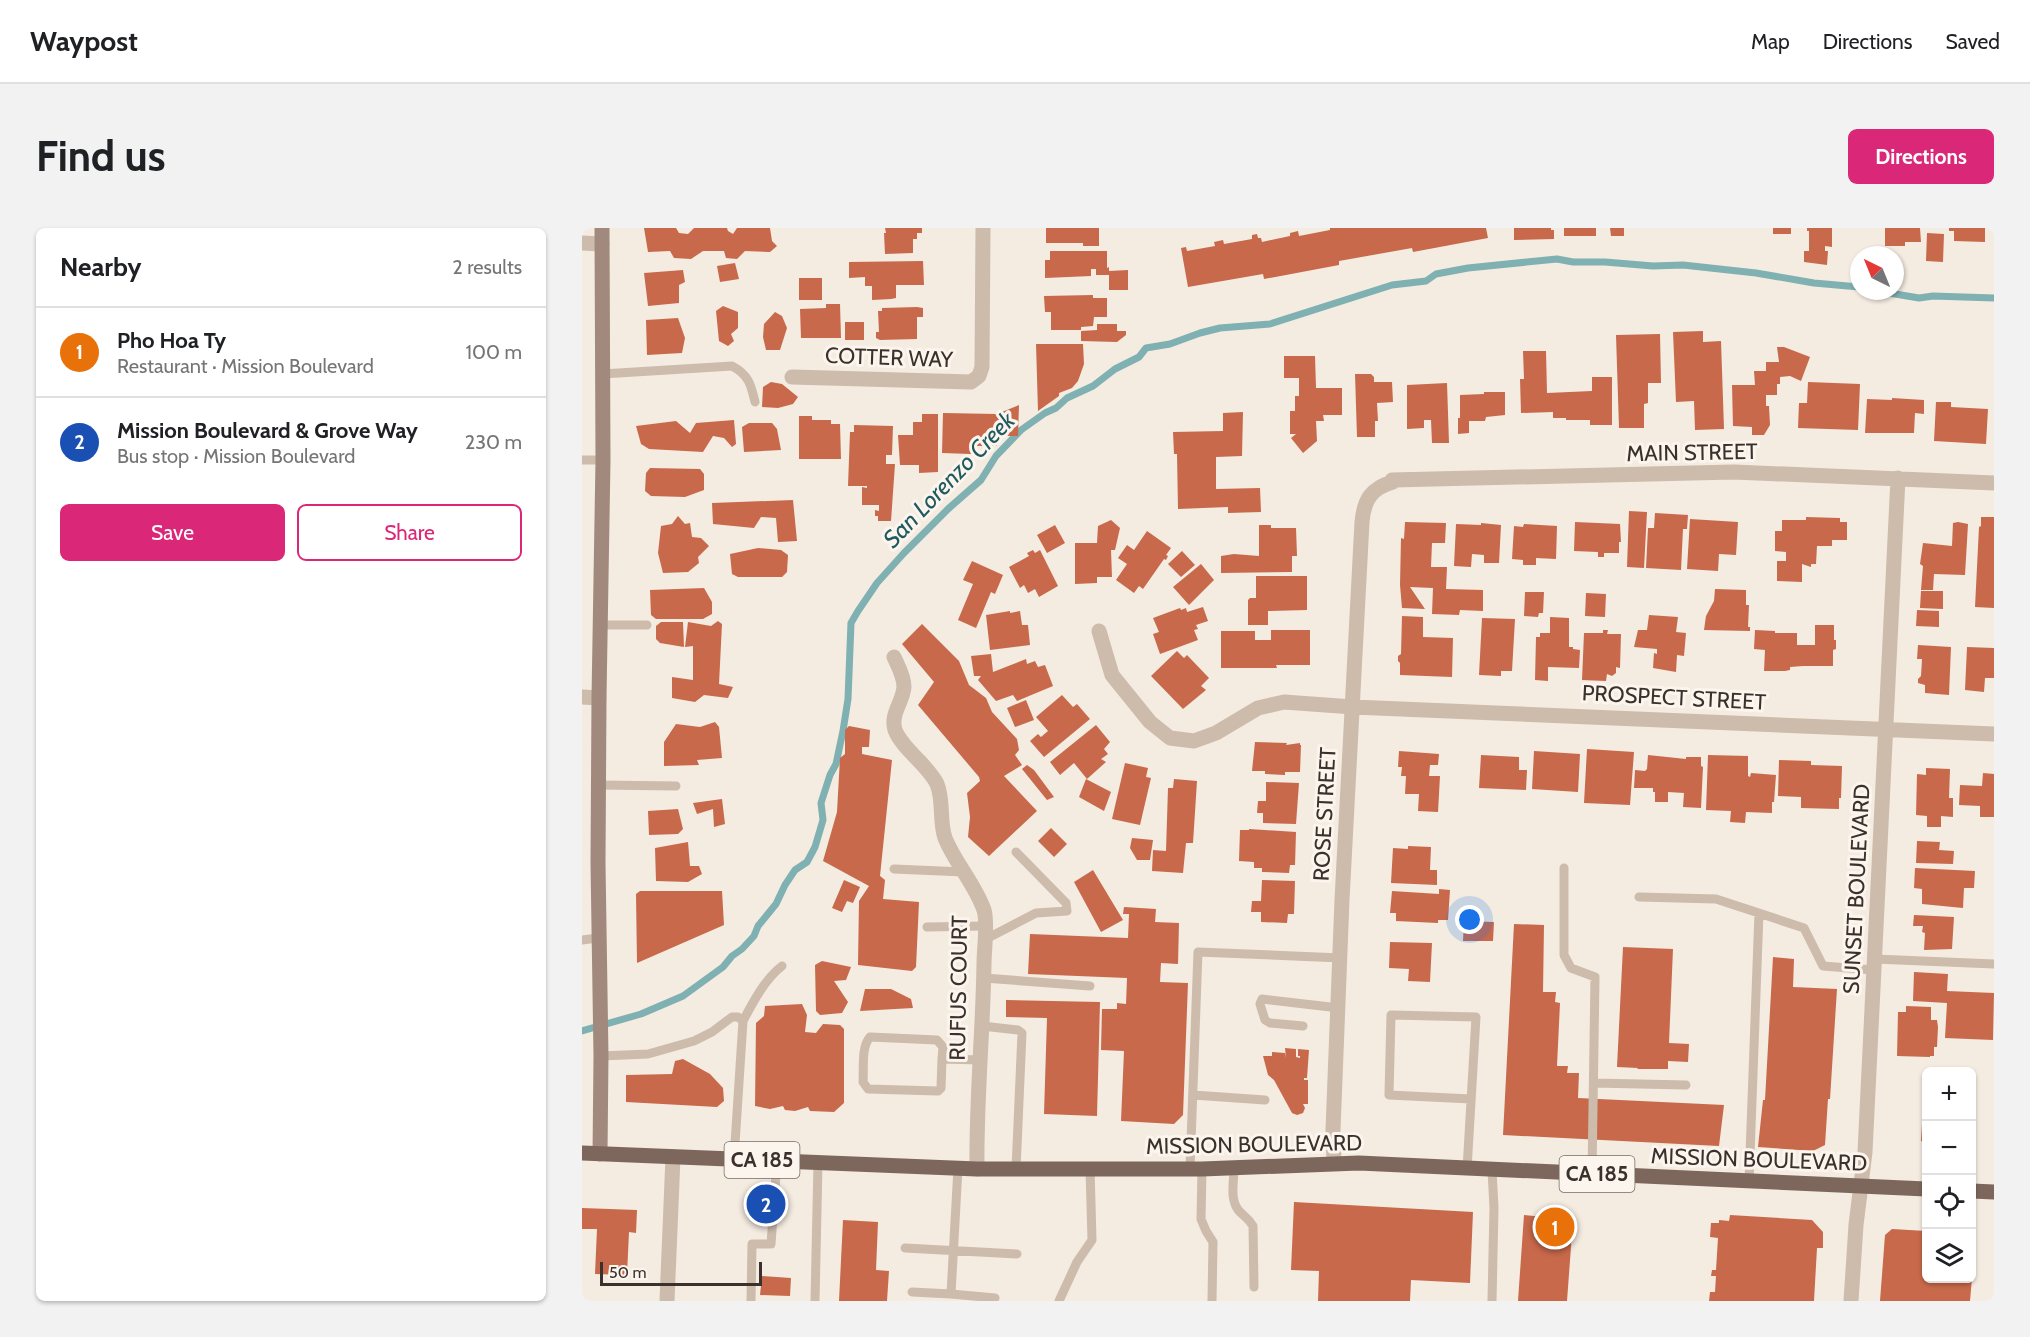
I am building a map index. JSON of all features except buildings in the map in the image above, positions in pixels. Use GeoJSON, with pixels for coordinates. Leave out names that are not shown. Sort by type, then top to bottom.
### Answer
{"type":"FeatureCollection","features":[{"type":"Feature","properties":{"kind":"main road"},"geometry":{"type":"LineString","coordinates":[[600,1154],[598,785],[603,460],[602,236]]}},
{"type":"Feature","properties":{"kind":"main road","name":"MISSION BOULEVARD"},"geometry":{"type":"LineString","coordinates":[[582,1153],[977,1169],[1196,1169],[1334,1163],[1922,1189]]}},
{"type":"Feature","properties":{"kind":"main road"},"geometry":{"type":"LineString","coordinates":[[1976,1191],[1994,1192]]}},
{"type":"Feature","properties":{"kind":"street","name":"COTTER WAY"},"geometry":{"type":"LineString","coordinates":[[792,377],[971,382],[979,376],[982,368],[983,228]]}},
{"type":"Feature","properties":{"kind":"street"},"geometry":{"type":"LineString","coordinates":[[582,243],[602,236]]}},
{"type":"Feature","properties":{"kind":"street","name":"MAIN STREET"},"geometry":{"type":"LineString","coordinates":[[1393,482],[1392,480],[1734,472],[1994,483]]}},
{"type":"Feature","properties":{"kind":"street","name":"SUNSET BOULEVARD"},"geometry":{"type":"LineString","coordinates":[[1851,1301],[1856,1225],[1865,1152],[1898,478]]}},
{"type":"Feature","properties":{"kind":"street","name":"ROSE STREET"},"geometry":{"type":"LineString","coordinates":[[1334,1163],[1333,1130],[1363,511],[1368,498],[1375,489],[1393,482]]}},
{"type":"Feature","properties":{"kind":"street","name":"PROSPECT STREET"},"geometry":{"type":"LineString","coordinates":[[1099,631],[1112,675],[1150,722],[1170,738],[1194,741],[1216,734],[1258,708],[1284,702],[1353,707],[1994,734]]}},
{"type":"Feature","properties":{"kind":"street","name":"RUFUS COURT"},"geometry":{"type":"LineString","coordinates":[[894,657],[904,686],[894,718],[895,729],[937,784],[943,832],[948,847],[985,912],[981,1060],[976,1122],[977,1169]]}},
{"type":"Feature","properties":{"kind":"street"},"geometry":{"type":"LineString","coordinates":[[582,697],[599,698]]}},
{"type":"Feature","properties":{"kind":"street"},"geometry":{"type":"LineString","coordinates":[[667,1301],[673,1157]]}},
{"type":"Feature","properties":{"kind":"lane"},"geometry":{"type":"LineString","coordinates":[[602,374],[732,366],[750,380],[755,402]]}},
{"type":"Feature","properties":{"kind":"lane"},"geometry":{"type":"LineString","coordinates":[[582,460],[603,460]]}},
{"type":"Feature","properties":{"kind":"lane"},"geometry":{"type":"LineString","coordinates":[[600,625],[646,625]]}},
{"type":"Feature","properties":{"kind":"lane"},"geometry":{"type":"LineString","coordinates":[[598,785],[676,786]]}},
{"type":"Feature","properties":{"kind":"lane"},"geometry":{"type":"LineString","coordinates":[[927,927],[985,933],[1036,913],[1067,911],[1066,903],[1016,852]]}},
{"type":"Feature","properties":{"kind":"lane"},"geometry":{"type":"LineString","coordinates":[[1564,868],[1564,955],[1571,968],[1595,977],[1592,1174]]}},
{"type":"Feature","properties":{"kind":"lane"},"geometry":{"type":"LineString","coordinates":[[894,869],[963,872]]}},
{"type":"Feature","properties":{"kind":"lane"},"geometry":{"type":"LineString","coordinates":[[1639,897],[1716,899],[1804,928],[1823,966],[1994,964]]}},
{"type":"Feature","properties":{"kind":"lane"},"geometry":{"type":"LineString","coordinates":[[1749,1181],[1759,913]]}},
{"type":"Feature","properties":{"kind":"lane"},"geometry":{"type":"LineString","coordinates":[[582,940],[598,938]]}},
{"type":"Feature","properties":{"kind":"lane"},"geometry":{"type":"LineString","coordinates":[[1212,1301],[1213,1242],[1201,1219],[1193,1095],[1198,952],[1341,958]]}},
{"type":"Feature","properties":{"kind":"lane"},"geometry":{"type":"LineString","coordinates":[[734,1160],[743,1021],[751,1005],[775,971],[782,966]]}},
{"type":"Feature","properties":{"kind":"lane"},"geometry":{"type":"LineString","coordinates":[[984,978],[1090,986]]}},
{"type":"Feature","properties":{"kind":"lane"},"geometry":{"type":"LineString","coordinates":[[1304,1026],[1270,1023],[1265,1020],[1260,1004],[1262,999],[1339,1008]]}},
{"type":"Feature","properties":{"kind":"lane"},"geometry":{"type":"LineString","coordinates":[[1467,1169],[1476,1017],[1391,1015],[1389,1095],[1471,1099]]}},
{"type":"Feature","properties":{"kind":"lane"},"geometry":{"type":"LineString","coordinates":[[601,1056],[648,1054],[694,1041],[712,1032],[732,1017],[738,1017],[743,1021]]}},
{"type":"Feature","properties":{"kind":"lane"},"geometry":{"type":"LineString","coordinates":[[982,1026],[1018,1030],[1022,1033],[1016,1169]]}},
{"type":"Feature","properties":{"kind":"lane"},"geometry":{"type":"LineString","coordinates":[[870,1037],[937,1040],[943,1047],[942,1059],[941,1088],[938,1091],[868,1089],[863,1082],[865,1047],[870,1037]]}},
{"type":"Feature","properties":{"kind":"lane"},"geometry":{"type":"LineString","coordinates":[[942,1059],[981,1060]]}},
{"type":"Feature","properties":{"kind":"lane"},"geometry":{"type":"LineString","coordinates":[[1593,1083],[1686,1085]]}},
{"type":"Feature","properties":{"kind":"lane"},"geometry":{"type":"LineString","coordinates":[[1193,1095],[1266,1100]]}},
{"type":"Feature","properties":{"kind":"lane"},"geometry":{"type":"LineString","coordinates":[[751,1301],[752,1244],[771,1244],[777,1161]]}},
{"type":"Feature","properties":{"kind":"lane"},"geometry":{"type":"LineString","coordinates":[[815,1301],[818,1163]]}},
{"type":"Feature","properties":{"kind":"lane"},"geometry":{"type":"LineString","coordinates":[[951,1294],[958,1168]]}},
{"type":"Feature","properties":{"kind":"lane"},"geometry":{"type":"LineString","coordinates":[[1234,1168],[1233,1202],[1240,1212],[1249,1218],[1253,1226],[1254,1287]]}},
{"type":"Feature","properties":{"kind":"lane"},"geometry":{"type":"LineString","coordinates":[[1059,1301],[1077,1262],[1092,1240],[1090,1169]]}},
{"type":"Feature","properties":{"kind":"lane"},"geometry":{"type":"LineString","coordinates":[[1492,1170],[1494,1208],[1492,1301]]}},
{"type":"Feature","properties":{"kind":"lane"},"geometry":{"type":"LineString","coordinates":[[905,1248],[1017,1254]]}},
{"type":"Feature","properties":{"kind":"lane"},"geometry":{"type":"LineString","coordinates":[[912,1292],[995,1298]]}},
{"type":"Feature","properties":{"kind":"waterway","name":"San Lorenzo Creek"},"geometry":{"type":"LineString","coordinates":[[582,1031],[641,1014],[683,996],[723,967],[754,936],[758,926],[776,904],[795,870],[807,862],[815,847],[823,820],[821,803],[836,764],[843,731],[848,699],[851,623],[858,611],[877,583],[904,553],[981,480],[996,456],[1021,430],[1056,408],[1067,398],[1093,386],[1115,369],[1139,357],[1146,348],[1170,344],[1220,328],[1270,324],[1392,285],[1426,281],[1436,274],[1468,268],[1557,259],[1573,262],[1653,266],[1683,265],[1850,286]]}},
{"type":"Feature","properties":{"kind":"waterway","name":"San Lorenzo Creek"},"geometry":{"type":"LineString","coordinates":[[1904,296],[1919,298],[1933,296],[1994,298]]}},
{"type":"Feature","properties":{"kind":"place","name":"Mission Boulevard & Grove Way"},"geometry":{"type":"Point","coordinates":[766,1204]}},
{"type":"Feature","properties":{"kind":"place","name":"Pho Hoa Ty"},"geometry":{"type":"Point","coordinates":[1555,1227]}}]}
